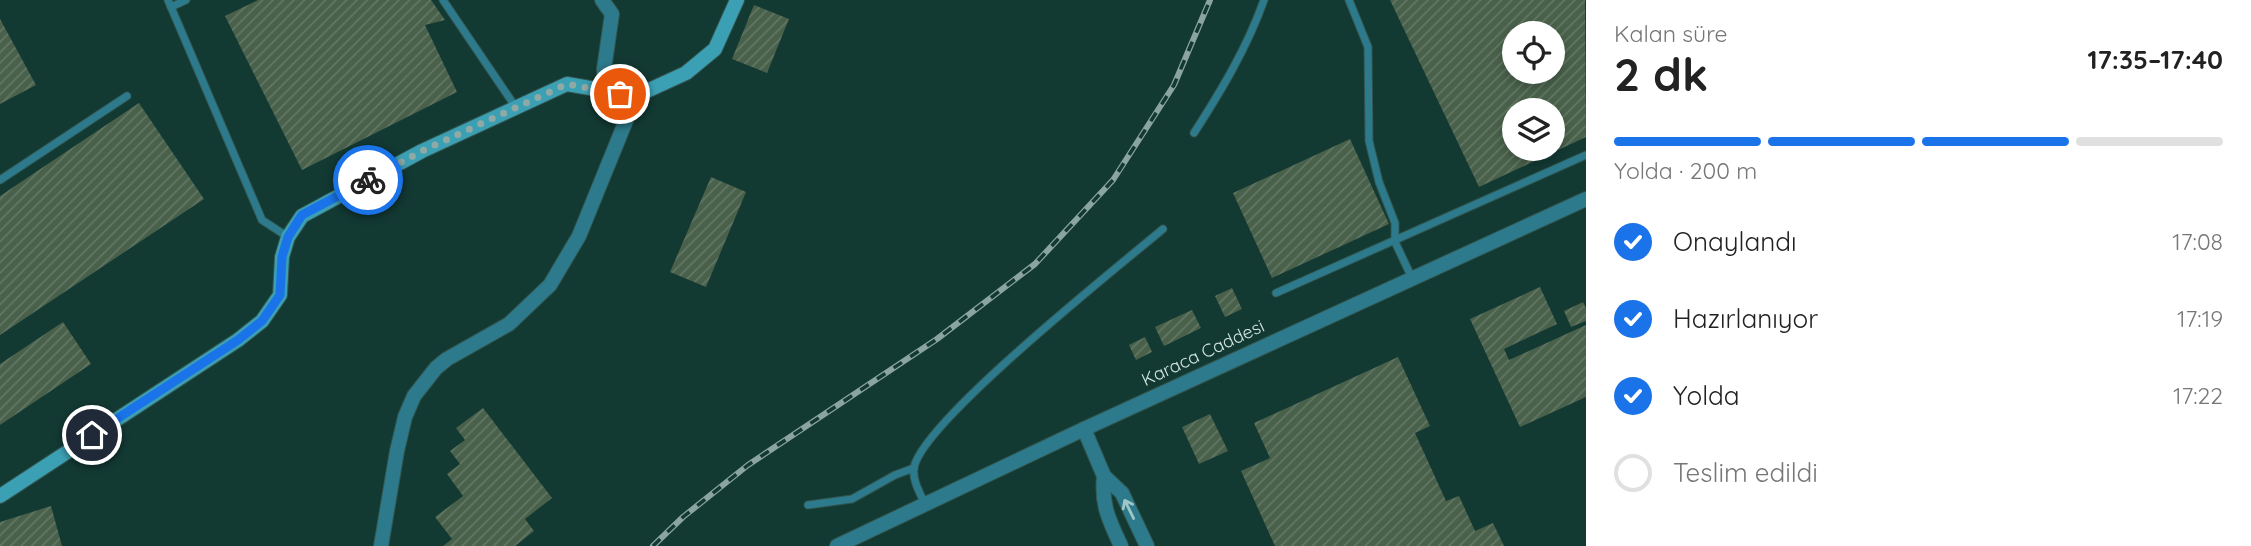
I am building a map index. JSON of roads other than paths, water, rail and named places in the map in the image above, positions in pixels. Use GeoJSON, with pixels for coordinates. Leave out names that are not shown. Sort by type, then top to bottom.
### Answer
{"type":"FeatureCollection","features":[{"type":"Feature","properties":{"kind":"street"},"geometry":{"type":"LineString","coordinates":[[602,0],[612,14],[604,69],[604,92]]}},
{"type":"Feature","properties":{"kind":"street"},"geometry":{"type":"LineString","coordinates":[[0,496],[238,340],[262,321],[280,295],[282,257],[288,237],[302,215],[422,151],[567,84],[636,96],[686,73],[715,49],[737,0]]}},
{"type":"Feature","properties":{"kind":"street"},"geometry":{"type":"LineString","coordinates":[[381,546],[397,452],[405,417],[414,396],[436,368],[458,352],[509,324],[550,285],[579,236],[636,96]]}},
{"type":"Feature","properties":{"kind":"street","name":"Karaca Caddesi"},"geometry":{"type":"LineString","coordinates":[[837,546],[1084,429],[1586,200]]}},
{"type":"Feature","properties":{"kind":"street"},"geometry":{"type":"LineString","coordinates":[[1084,429],[1104,476],[1122,493],[1147,546]]}},
{"type":"Feature","properties":{"kind":"street"},"geometry":{"type":"LineString","coordinates":[[1104,476],[1102,497],[1121,546]]}},
{"type":"Feature","properties":{"kind":"lane"},"geometry":{"type":"LineString","coordinates":[[186,0],[170,4],[261,220],[288,237]]}},
{"type":"Feature","properties":{"kind":"lane"},"geometry":{"type":"LineString","coordinates":[[443,0],[517,108]]}},
{"type":"Feature","properties":{"kind":"lane"},"geometry":{"type":"LineString","coordinates":[[1194,133],[1252,34],[1264,0]]}},
{"type":"Feature","properties":{"kind":"lane"},"geometry":{"type":"LineString","coordinates":[[1349,0],[1368,47],[1369,141],[1379,182],[1395,223],[1395,242],[1412,278]]}},
{"type":"Feature","properties":{"kind":"lane"},"geometry":{"type":"LineString","coordinates":[[0,180],[127,96]]}},
{"type":"Feature","properties":{"kind":"lane"},"geometry":{"type":"LineString","coordinates":[[1276,293],[1586,155]]}},
{"type":"Feature","properties":{"kind":"lane"},"geometry":{"type":"LineString","coordinates":[[925,504],[915,481],[914,468],[924,445],[970,395],[1163,229]]}},
{"type":"Feature","properties":{"kind":"lane"},"geometry":{"type":"LineString","coordinates":[[808,505],[852,499],[895,475],[914,468]]}},
{"type":"Feature","properties":{"kind":"railway"},"geometry":{"type":"LineString","coordinates":[[653,546],[683,517],[748,465],[937,339],[1035,264],[1113,180],[1174,85],[1210,0]]}}]}
